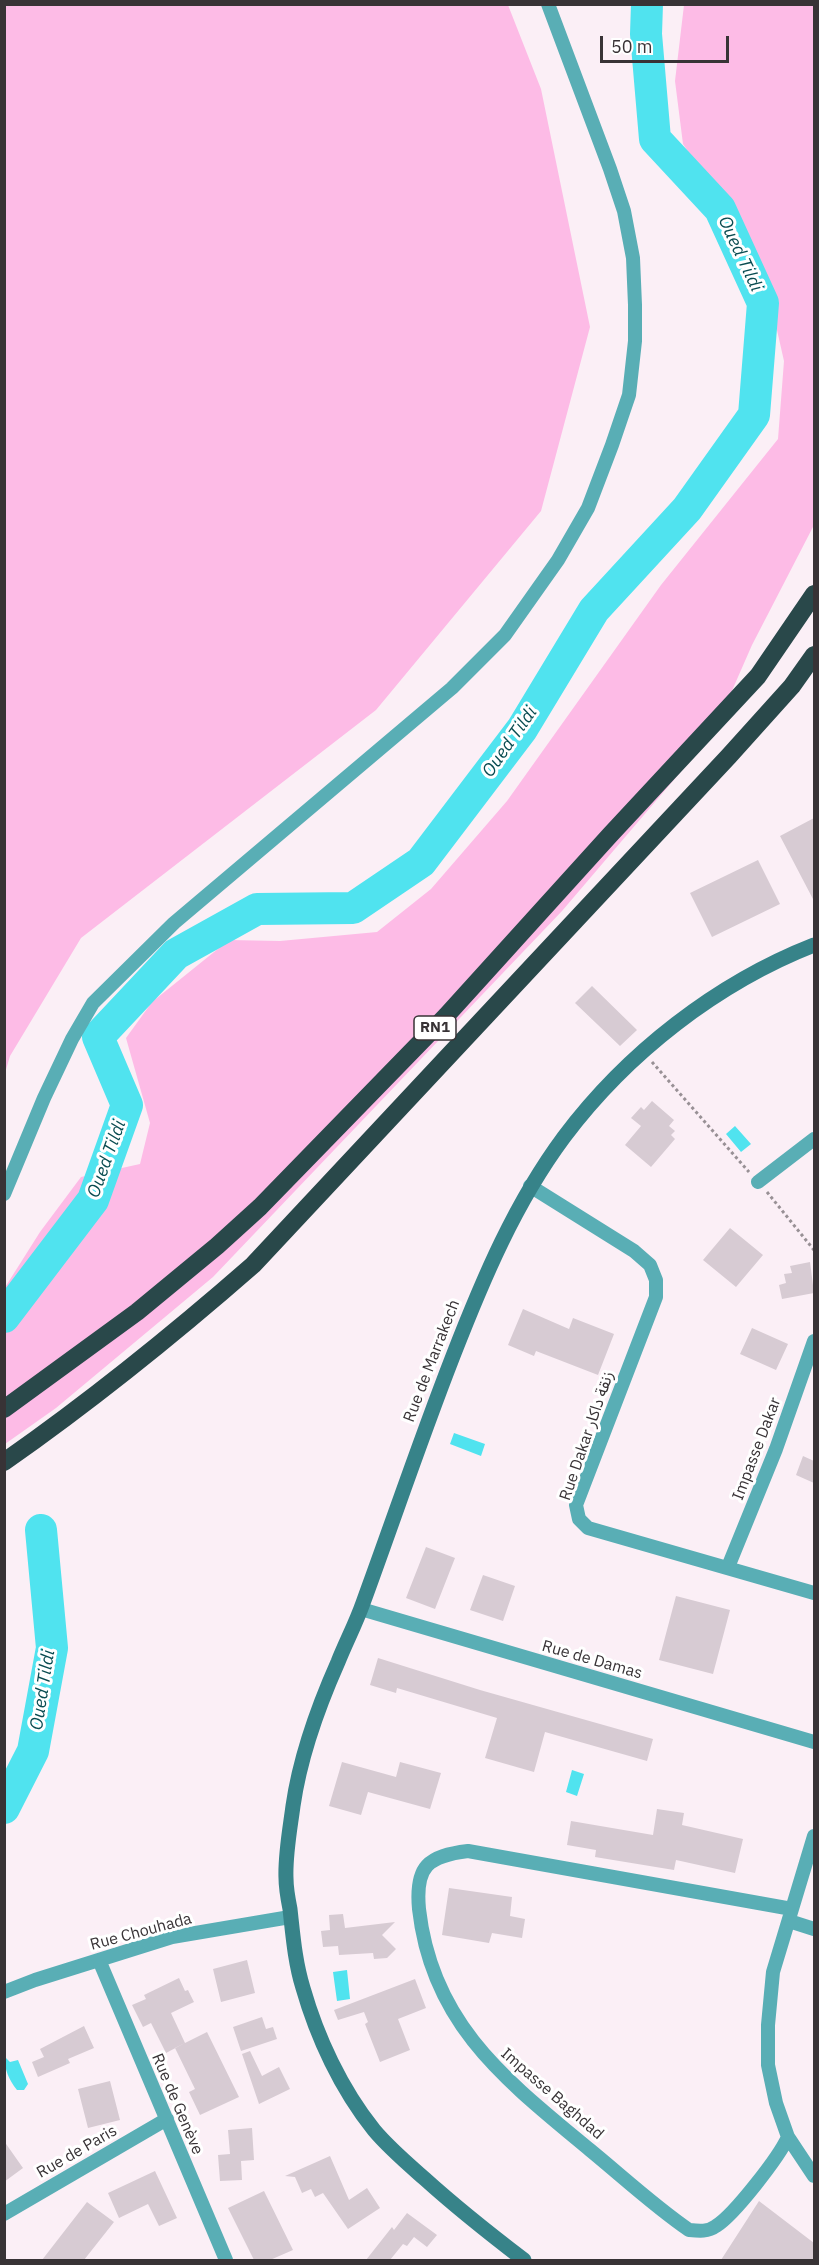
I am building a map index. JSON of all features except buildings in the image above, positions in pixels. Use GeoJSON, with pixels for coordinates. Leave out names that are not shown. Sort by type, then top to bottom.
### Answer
{"type":"FeatureCollection","features":[{"type":"Feature","properties":{"kind":"highway","name":"RN1"},"geometry":{"type":"LineString","coordinates":[[4,1408],[137,1312],[260,1207],[446,1016],[609,835],[758,676],[814,594]]}},
{"type":"Feature","properties":{"kind":"highway","name":"RN1"},"geometry":{"type":"LineString","coordinates":[[4,1462],[56,1426],[173,1335],[253,1264],[729,756],[792,686],[814,655]]}},
{"type":"Feature","properties":{"kind":"street"},"geometry":{"type":"LineString","coordinates":[[4,1194],[44,1098],[72,1039],[93,1003],[174,923],[452,687],[485,656],[523,611],[558,560],[588,508],[629,395],[635,341],[633,258],[624,211],[610,169],[548,4]]}},
{"type":"Feature","properties":{"kind":"street","name":"Rue de Marrakech"},"geometry":{"type":"LineString","coordinates":[[524,2260],[470,2219],[406,2163],[375,2131],[352,2098],[311,2014],[302,1985],[290,1917],[286,1877],[293,1805],[301,1766],[336,1666],[361,1609],[411,1467],[481,1285],[530,1186],[566,1135],[602,1092],[642,1052],[691,1013],[738,983],[814,945]]}},
{"type":"Feature","properties":{"kind":"street"},"geometry":{"type":"LineString","coordinates":[[758,1182],[814,1139]]}},
{"type":"Feature","properties":{"kind":"street","name":"Rue Dakar زنقة داكار"},"geometry":{"type":"LineString","coordinates":[[530,1186],[634,1251],[650,1265],[656,1280],[656,1297],[576,1505],[579,1519],[588,1528],[814,1593]]}},
{"type":"Feature","properties":{"kind":"street","name":"Impasse Dakar"},"geometry":{"type":"LineString","coordinates":[[728,1567],[776,1449],[814,1341]]}},
{"type":"Feature","properties":{"kind":"street","name":"Rue de Damas"},"geometry":{"type":"LineString","coordinates":[[361,1609],[814,1742]]}},
{"type":"Feature","properties":{"kind":"street"},"geometry":{"type":"LineString","coordinates":[[814,1836],[773,1972],[768,2025],[768,2065],[776,2103],[788,2137],[814,2176]]}},
{"type":"Feature","properties":{"kind":"street","name":"Impasse Baghdad"},"geometry":{"type":"LineString","coordinates":[[788,2137],[782,2150],[731,2213],[716,2226],[702,2232],[689,2230],[544,2112],[506,2079],[477,2049],[456,2020],[428,1956],[418,1898],[420,1879],[430,1861],[445,1854],[468,1851],[790,1915]]}},
{"type":"Feature","properties":{"kind":"street"},"geometry":{"type":"LineString","coordinates":[[790,1915],[814,1929]]}},
{"type":"Feature","properties":{"kind":"street","name":"Rue Chouhada"},"geometry":{"type":"LineString","coordinates":[[4,1992],[172,1937],[290,1917]]}},
{"type":"Feature","properties":{"kind":"street","name":"Rue de Genève"},"geometry":{"type":"LineString","coordinates":[[99,1960],[226,2260]]}},
{"type":"Feature","properties":{"kind":"street","name":"Rue de Paris"},"geometry":{"type":"LineString","coordinates":[[4,2214],[167,2119]]}},
{"type":"Feature","properties":{"kind":"path"},"geometry":{"type":"LineString","coordinates":[[642,1052],[758,1182],[814,1250]]}},
{"type":"Feature","properties":{"kind":"shaded area"},"geometry":{"type":"Polygon","coordinates":[[[5,4],[508,5],[541,89],[590,327],[541,511],[376,710],[81,938],[10,1056],[5,1073],[5,4]]]}},
{"type":"Feature","properties":{"kind":"shaded area"},"geometry":{"type":"Polygon","coordinates":[[[684,5],[814,5],[814,525],[752,645],[713,734],[562,911],[213,1277],[56,1408],[5,1444],[4,1289],[40,1232],[81,1177],[140,1164],[150,1123],[126,1038],[152,1002],[229,940],[280,941],[377,932],[431,889],[507,801],[661,585],[778,439],[784,361],[762,264],[683,144],[675,81],[684,5]]]}},
{"type":"Feature","properties":{"kind":"water"},"geometry":{"type":"Polygon","coordinates":[[[735,1126],[751,1144],[741,1152],[726,1134],[735,1126]]]}},
{"type":"Feature","properties":{"kind":"water"},"geometry":{"type":"Polygon","coordinates":[[[454,1433],[485,1444],[481,1456],[450,1444],[454,1433]]]}},
{"type":"Feature","properties":{"kind":"water"},"geometry":{"type":"Polygon","coordinates":[[[572,1770],[584,1774],[577,1796],[566,1792],[572,1770]]]}},
{"type":"Feature","properties":{"kind":"water"},"geometry":{"type":"Polygon","coordinates":[[[347,1970],[350,1999],[337,2001],[333,1972],[347,1970]]]}},
{"type":"Feature","properties":{"kind":"water"},"geometry":{"type":"Polygon","coordinates":[[[5,2057],[10,2062],[18,2060],[28,2084],[24,2090],[17,2090],[12,2082],[6,2070],[5,2057]]]}},
{"type":"Feature","properties":{"kind":"waterway","name":"Oued Tildi"},"geometry":{"type":"LineString","coordinates":[[4,1317],[93,1200],[127,1105],[98,1037],[176,954],[257,909],[353,908],[421,862],[522,729],[594,610],[687,509],[754,415],[763,303],[720,209],[655,139],[646,34],[647,4]]}},
{"type":"Feature","properties":{"kind":"waterway","name":"Oued Tildi"},"geometry":{"type":"LineString","coordinates":[[4,1808],[33,1751],[52,1648],[41,1530]]}}]}
